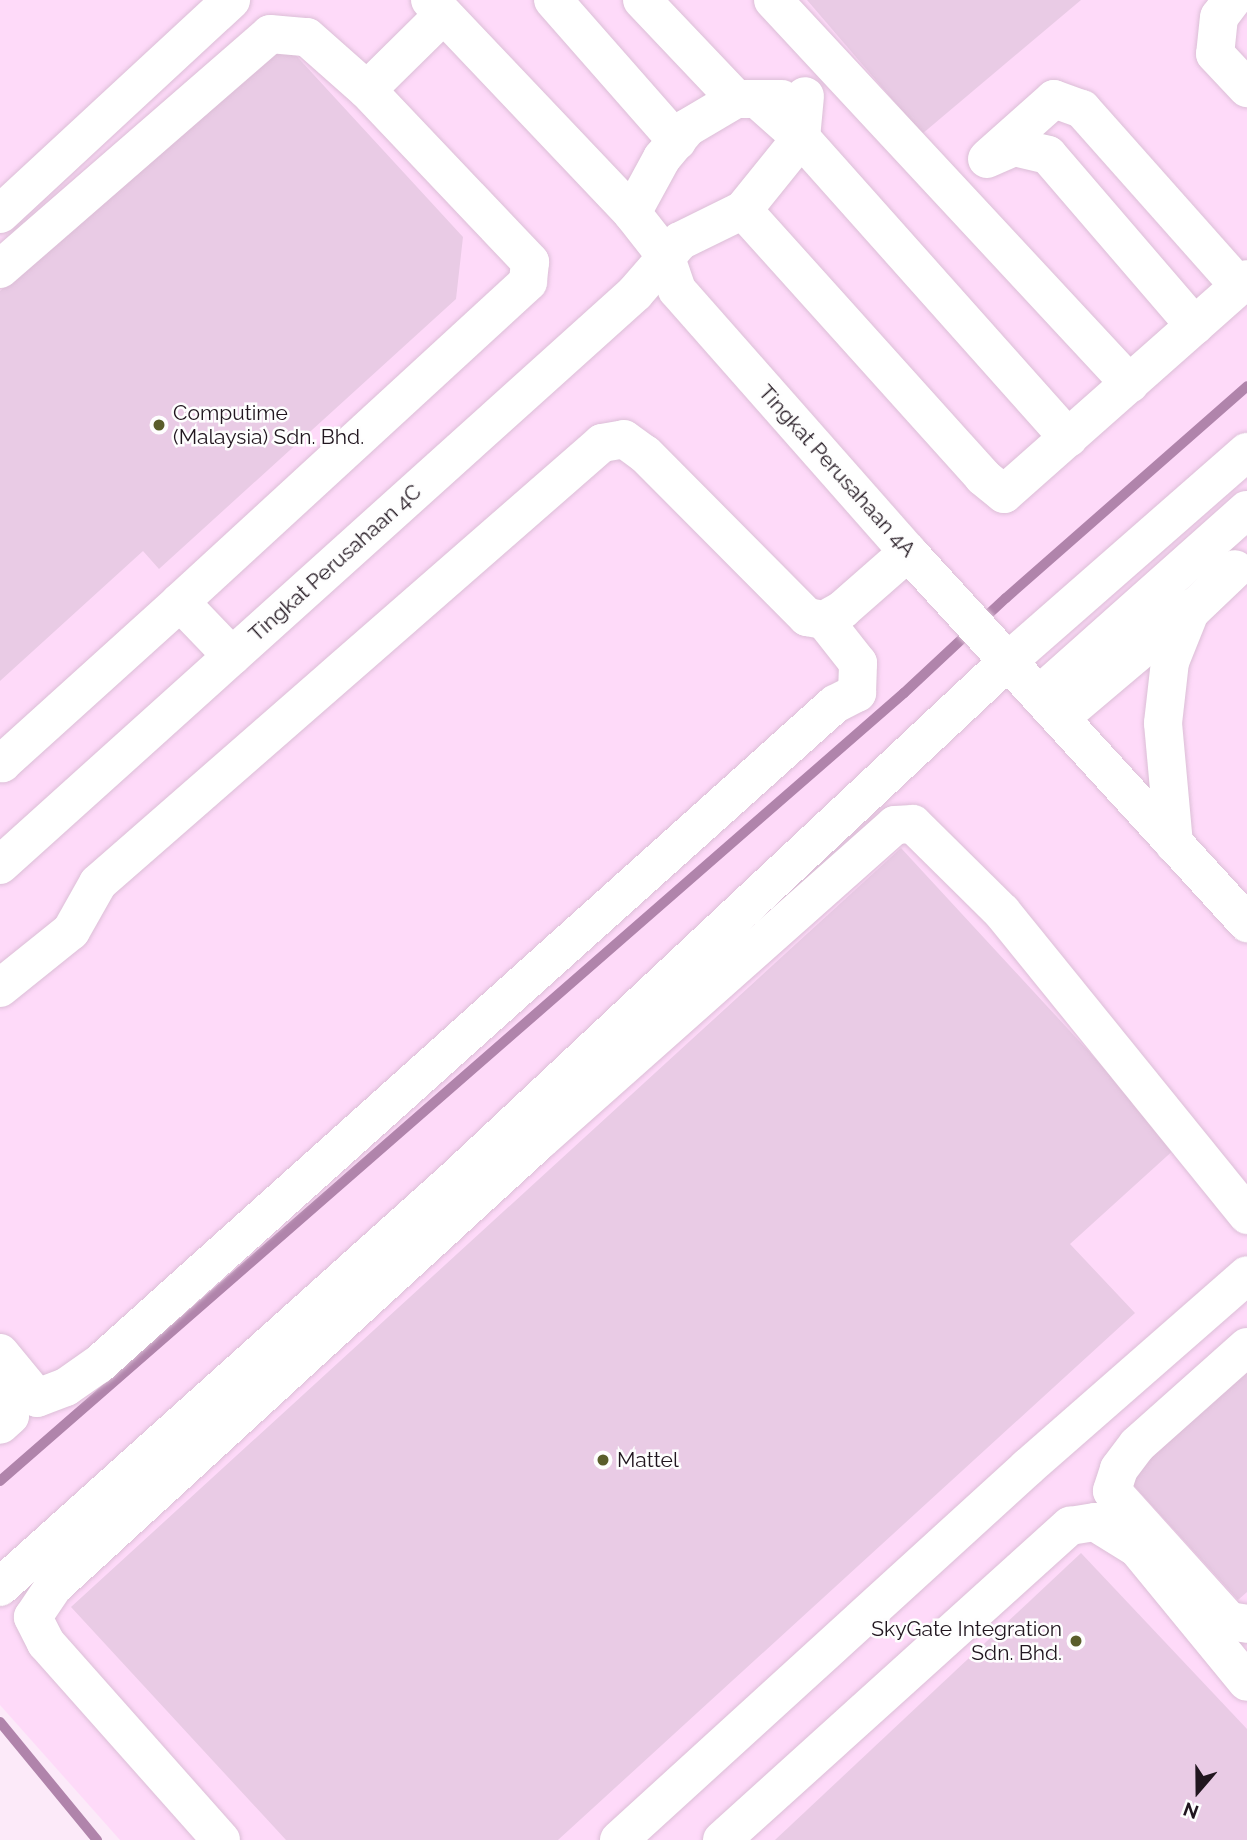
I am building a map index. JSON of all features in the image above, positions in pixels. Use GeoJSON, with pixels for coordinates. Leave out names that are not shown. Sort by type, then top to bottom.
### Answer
{"type":"FeatureCollection","features":[{"type":"Feature","properties":{"kind":"street"},"geometry":{"type":"LineString","coordinates":[[0,214],[231,0]]}},
{"type":"Feature","properties":{"kind":"street"},"geometry":{"type":"LineString","coordinates":[[553,0],[677,141]]}},
{"type":"Feature","properties":{"kind":"street"},"geometry":{"type":"LineString","coordinates":[[642,0],[746,99],[802,138],[1068,438]]}},
{"type":"Feature","properties":{"kind":"street"},"geometry":{"type":"LineString","coordinates":[[774,0],[1130,384]]}},
{"type":"Feature","properties":{"kind":"street"},"geometry":{"type":"LineString","coordinates":[[1232,0],[1219,18],[1215,54],[1247,88]]}},
{"type":"Feature","properties":{"kind":"street"},"geometry":{"type":"LineString","coordinates":[[367,90],[437,8]]}},
{"type":"Feature","properties":{"kind":"street","name":"Tingkat Perusahaan 4A"},"geometry":{"type":"LineString","coordinates":[[437,8],[632,213],[665,256],[677,290],[1007,662],[1247,923]]}},
{"type":"Feature","properties":{"kind":"street"},"geometry":{"type":"LineString","coordinates":[[0,270],[270,34],[307,37],[367,90],[530,262],[528,282],[180,602],[2,763],[0,760]]}},
{"type":"Feature","properties":{"kind":"street"},"geometry":{"type":"LineString","coordinates":[[632,213],[662,158],[696,121],[746,99],[805,96],[838,69]]}},
{"type":"Feature","properties":{"kind":"street"},"geometry":{"type":"LineString","coordinates":[[805,96],[802,138],[743,210],[984,477],[1004,494],[1243,282],[1082,109],[1054,99],[989,157],[956,195]]}},
{"type":"Feature","properties":{"kind":"street"},"geometry":{"type":"LineString","coordinates":[[989,157],[1014,147],[1048,155],[1195,326]]}},
{"type":"Feature","properties":{"kind":"street","name":"Tingkat Perusahaan 4C"},"geometry":{"type":"LineString","coordinates":[[0,865],[635,293],[680,241],[743,210]]}},
{"type":"Feature","properties":{"kind":"street"},"geometry":{"type":"LineString","coordinates":[[0,988],[71,931],[98,883],[602,443],[624,439],[645,454],[807,617],[824,620],[842,610],[908,552]]}},
{"type":"Feature","properties":{"kind":"street"},"geometry":{"type":"LineString","coordinates":[[0,1587],[456,1178],[1007,662],[1247,452]]}},
{"type":"Feature","properties":{"kind":"street"},"geometry":{"type":"LineString","coordinates":[[1050,706],[1247,510]]}},
{"type":"Feature","properties":{"kind":"street"},"geometry":{"type":"LineString","coordinates":[[1050,706],[1241,564]]}},
{"type":"Feature","properties":{"kind":"street"},"geometry":{"type":"LineString","coordinates":[[1174,844],[1163,723],[1170,662],[1190,612],[1241,564]]}},
{"type":"Feature","properties":{"kind":"street"},"geometry":{"type":"LineString","coordinates":[[180,602],[232,656]]}},
{"type":"Feature","properties":{"kind":"street"},"geometry":{"type":"LineString","coordinates":[[0,1353],[37,1398],[66,1387],[98,1364],[825,714],[857,693],[858,663],[824,620]]}},
{"type":"Feature","properties":{"kind":"street"},"geometry":{"type":"LineString","coordinates":[[221,1840],[46,1643],[33,1617],[46,1597],[53,1587],[539,1141],[895,825],[913,824],[1002,912],[1247,1214]]}},
{"type":"Feature","properties":{"kind":"street"},"geometry":{"type":"LineString","coordinates":[[620,1840],[1028,1467],[1247,1275]]}},
{"type":"Feature","properties":{"kind":"street"},"geometry":{"type":"LineString","coordinates":[[1247,1347],[1137,1445],[1119,1469],[1112,1491],[1229,1621],[1247,1624]]}},
{"type":"Feature","properties":{"kind":"street"},"geometry":{"type":"LineString","coordinates":[[0,1397],[7,1404],[10,1416],[0,1425]]}},
{"type":"Feature","properties":{"kind":"street"},"geometry":{"type":"LineString","coordinates":[[722,1840],[1070,1525],[1095,1522],[1137,1548],[1247,1682]]}},
{"type":"Feature","properties":{"kind":"shaded area"},"geometry":{"type":"Polygon","coordinates":[[[0,0],[1247,0],[1247,1840],[120,1840],[0,1705],[0,0]]]}},
{"type":"Feature","properties":{"kind":"building"},"geometry":{"type":"Polygon","coordinates":[[[807,0],[1081,0],[922,134],[807,0]]]}},
{"type":"Feature","properties":{"kind":"building","name":"Computime (Malaysia) Sdn. Bhd."},"geometry":{"type":"Polygon","coordinates":[[[279,37],[463,237],[456,299],[159,569],[143,551],[0,681],[0,291],[279,37]]]}},
{"type":"Feature","properties":{"kind":"building","name":"Mattel"},"geometry":{"type":"Polygon","coordinates":[[[901,848],[1177,1147],[1070,1244],[1135,1313],[558,1840],[286,1840],[71,1607],[901,848]]]}},
{"type":"Feature","properties":{"kind":"building"},"geometry":{"type":"Polygon","coordinates":[[[1247,1370],[1247,1592],[1238,1600],[1127,1478],[1247,1370]]]}},
{"type":"Feature","properties":{"kind":"building","name":"SkyGate Integration Sdn. Bhd."},"geometry":{"type":"Polygon","coordinates":[[[1081,1553],[1247,1729],[1247,1840],[775,1840],[1081,1553]]]}},
{"type":"Feature","properties":{"kind":"waterway"},"geometry":{"type":"LineString","coordinates":[[0,1481],[904,693],[1006,598],[1247,386]]}},
{"type":"Feature","properties":{"kind":"waterway"},"geometry":{"type":"LineString","coordinates":[[0,1722],[97,1840]]}},
{"type":"Feature","properties":{"kind":"place","name":"Computime (Malaysia) Sdn. Bhd."},"geometry":{"type":"Point","coordinates":[159,425]}},
{"type":"Feature","properties":{"kind":"place","name":"Mattel"},"geometry":{"type":"Point","coordinates":[603,1460]}},
{"type":"Feature","properties":{"kind":"place","name":"SkyGate Integration Sdn. Bhd."},"geometry":{"type":"Point","coordinates":[1076,1641]}}]}
